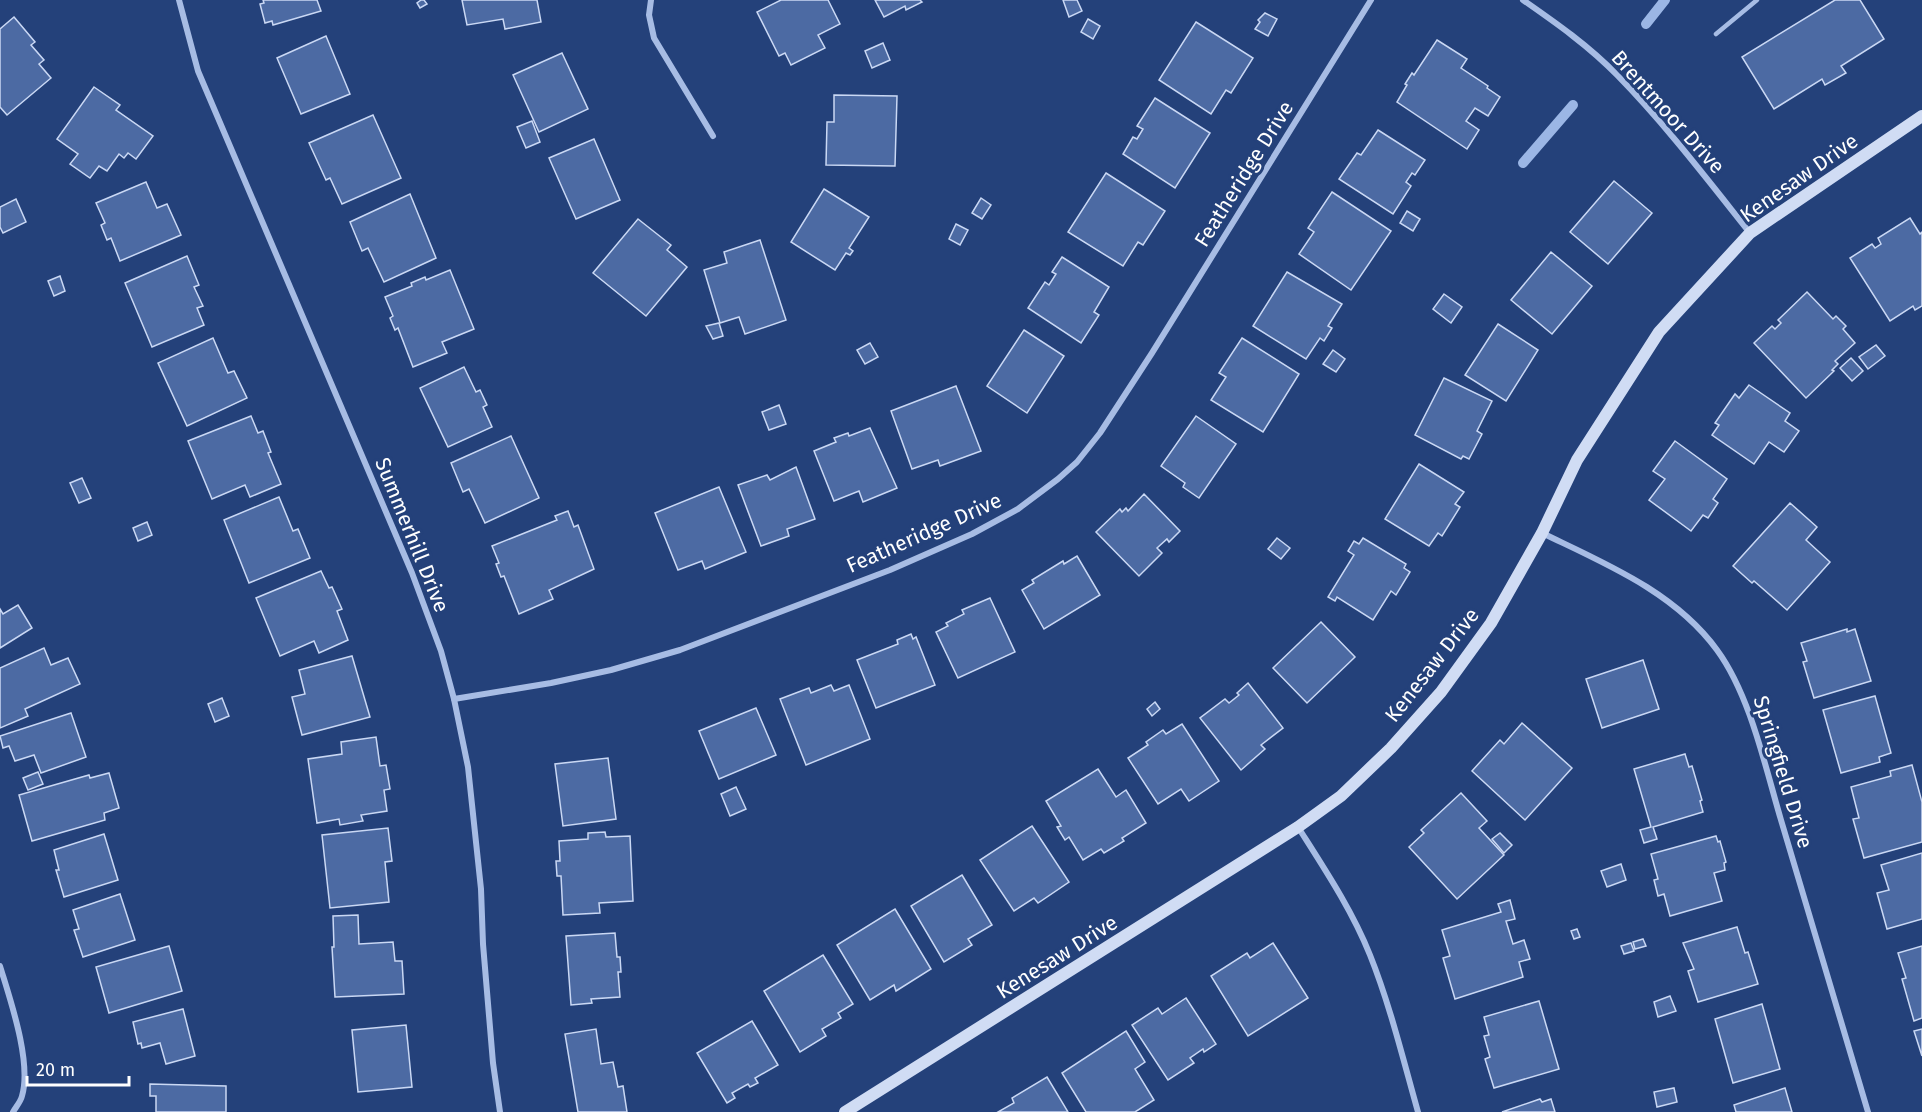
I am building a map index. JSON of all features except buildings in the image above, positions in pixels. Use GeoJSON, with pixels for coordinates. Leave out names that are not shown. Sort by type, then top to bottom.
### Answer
{"type":"FeatureCollection","features":[{"type":"Feature","properties":{"kind":"street","name":"Summerhill Drive"},"geometry":{"type":"LineString","coordinates":[[178,0],[198,71],[412,573],[441,651],[468,767],[481,889],[493,1063],[500,1112]]}},
{"type":"Feature","properties":{"kind":"street"},"geometry":{"type":"LineString","coordinates":[[651,0],[649,15],[654,38],[713,136]]}},
{"type":"Feature","properties":{"kind":"street","name":"Featheridge Drive"},"geometry":{"type":"LineString","coordinates":[[454,699],[601,672],[680,650],[890,570],[972,534],[1018,509],[1058,479],[1077,462],[1106,423],[1371,0]]}},
{"type":"Feature","properties":{"kind":"street","name":"Brentmoor Drive"},"geometry":{"type":"LineString","coordinates":[[1523,0],[1559,25],[1616,74],[1677,142],[1750,234]]}},
{"type":"Feature","properties":{"kind":"street","name":"Kenesaw Drive"},"geometry":{"type":"LineString","coordinates":[[844,1112],[1298,827],[1341,796],[1391,748],[1441,692],[1491,623],[1542,532],[1577,460],[1659,332],[1750,234],[1922,116]]}},
{"type":"Feature","properties":{"kind":"street","name":"Springfield Drive"},"geometry":{"type":"LineString","coordinates":[[1542,532],[1605,563],[1655,592],[1689,618],[1717,650],[1739,686],[1868,1112]]}},
{"type":"Feature","properties":{"kind":"street"},"geometry":{"type":"LineString","coordinates":[[1298,827],[1333,881],[1369,954],[1397,1035],[1418,1112]]}},
{"type":"Feature","properties":{"kind":"street"},"geometry":{"type":"LineString","coordinates":[[0,966],[12,1004],[25,1064],[22,1096],[13,1112]]}},
{"type":"Feature","properties":{"kind":"lane"},"geometry":{"type":"LineString","coordinates":[[1716,34],[1757,0]]}},
{"type":"Feature","properties":{"kind":"waterway"},"geometry":{"type":"LineString","coordinates":[[1646,24],[1665,0]]}},
{"type":"Feature","properties":{"kind":"waterway"},"geometry":{"type":"LineString","coordinates":[[1523,163],[1573,105]]}}]}
